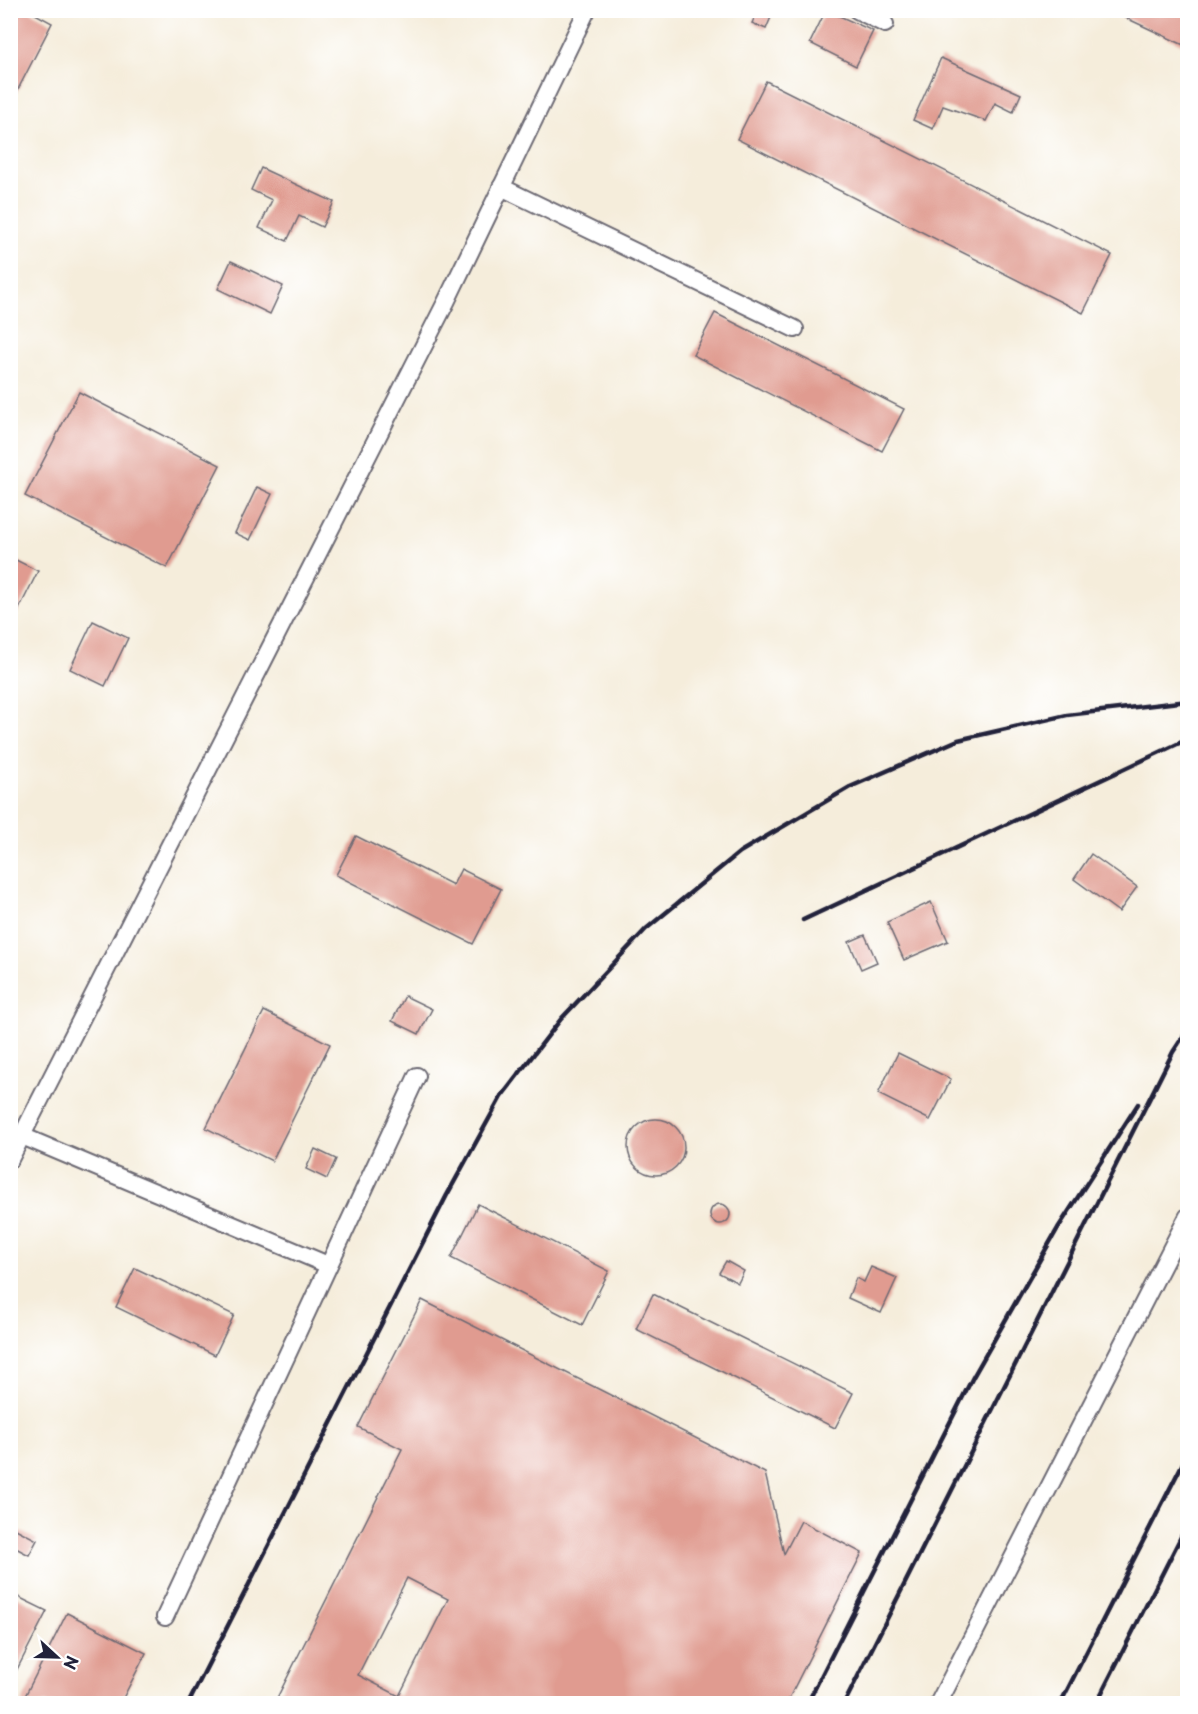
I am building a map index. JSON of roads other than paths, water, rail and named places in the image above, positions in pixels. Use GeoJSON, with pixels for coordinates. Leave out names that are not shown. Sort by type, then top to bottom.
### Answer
{"type":"FeatureCollection","features":[{"type":"Feature","properties":{"kind":"lane"},"geometry":{"type":"LineString","coordinates":[[10,1159],[446,302],[587,10]]}},
{"type":"Feature","properties":{"kind":"lane"},"geometry":{"type":"LineString","coordinates":[[856,10],[885,24]]}},
{"type":"Feature","properties":{"kind":"lane"},"geometry":{"type":"LineString","coordinates":[[501,187],[795,329]]}},
{"type":"Feature","properties":{"kind":"lane"},"geometry":{"type":"LineString","coordinates":[[165,1617],[417,1076]]}},
{"type":"Feature","properties":{"kind":"lane"},"geometry":{"type":"LineString","coordinates":[[22,1136],[328,1265]]}},
{"type":"Feature","properties":{"kind":"lane"},"geometry":{"type":"LineString","coordinates":[[938,1704],[1188,1216]]}},
{"type":"Feature","properties":{"kind":"railway"},"geometry":{"type":"LineString","coordinates":[[188,1704],[447,1195],[501,1097],[561,1019],[646,929],[740,852],[850,787],[958,740],[1067,715],[1188,701]]}},
{"type":"Feature","properties":{"kind":"railway"},"geometry":{"type":"LineString","coordinates":[[803,920],[1188,739]]}},
{"type":"Feature","properties":{"kind":"railway"},"geometry":{"type":"LineString","coordinates":[[844,1704],[1173,1052],[1188,1029]]}},
{"type":"Feature","properties":{"kind":"railway"},"geometry":{"type":"LineString","coordinates":[[807,1704],[973,1377],[1058,1228],[1138,1104]]}},
{"type":"Feature","properties":{"kind":"railway"},"geometry":{"type":"LineString","coordinates":[[1060,1704],[1188,1453]]}},
{"type":"Feature","properties":{"kind":"railway"},"geometry":{"type":"LineString","coordinates":[[1096,1704],[1188,1523]]}}]}
